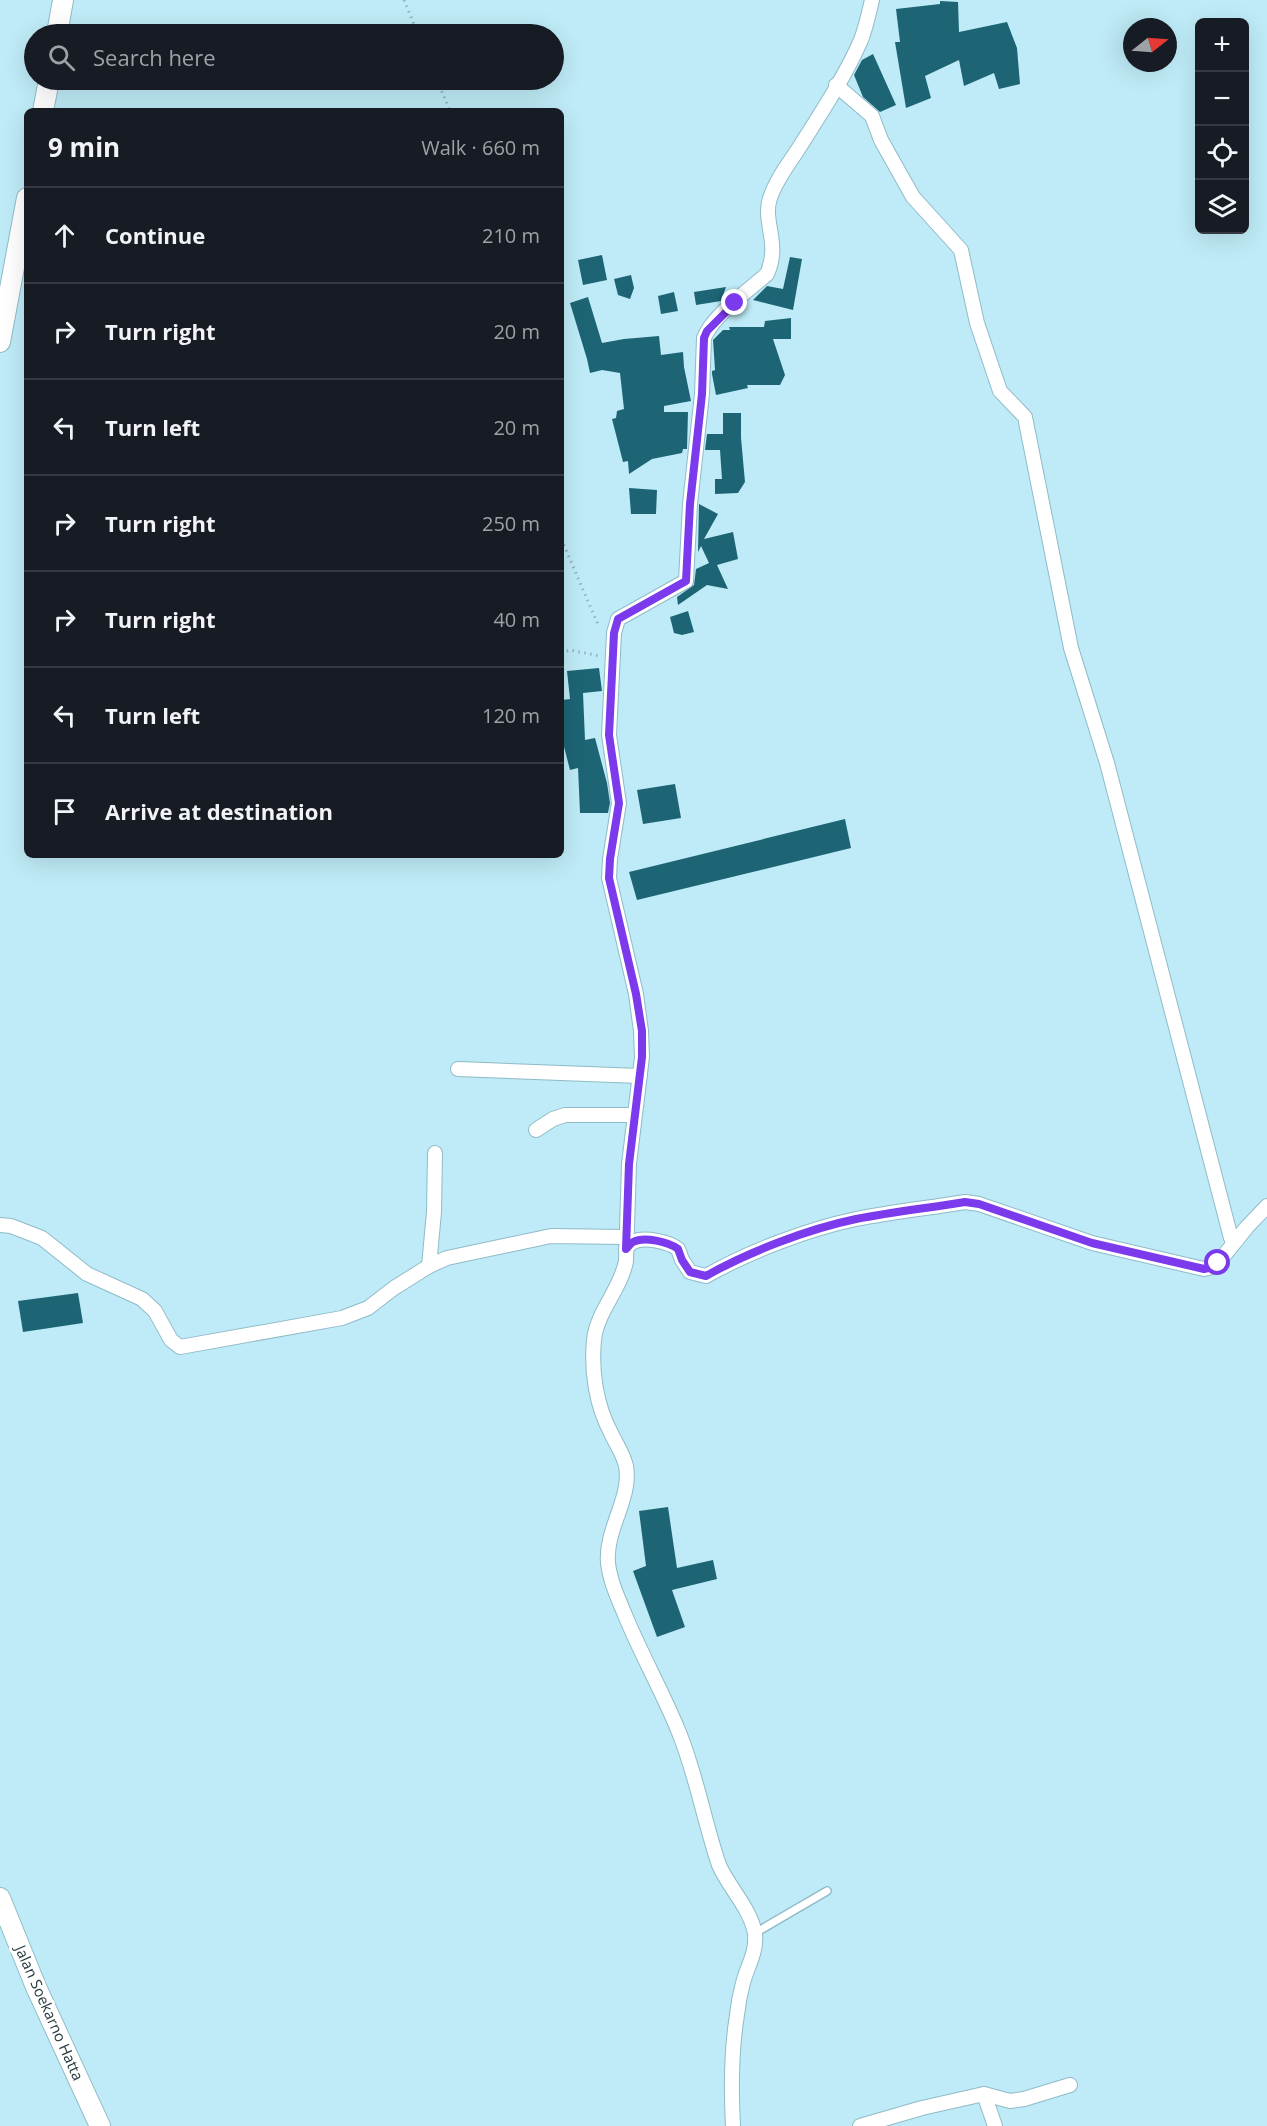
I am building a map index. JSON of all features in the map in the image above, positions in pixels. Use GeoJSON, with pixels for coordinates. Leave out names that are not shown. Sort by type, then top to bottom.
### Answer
{"type":"FeatureCollection","features":[{"type":"Feature","properties":{"kind":"street"},"geometry":{"type":"LineString","coordinates":[[59,24],[63,0]]}},
{"type":"Feature","properties":{"kind":"street"},"geometry":{"type":"LineString","coordinates":[[733,2126],[731,2057],[743,1983],[755,1946],[755,1933],[745,1910],[725,1880],[719,1865],[679,1732],[641,1653],[612,1581],[608,1563],[609,1545],[627,1480],[624,1458],[610,1432],[598,1400],[594,1339],[599,1322],[624,1274],[634,1115],[642,1057],[642,1031],[637,1003],[609,878],[619,803],[609,735],[614,633],[618,619],[686,581],[690,504],[702,394],[704,338],[707,331],[720,317],[767,274],[771,265],[773,246],[768,211],[769,200],[778,178],[796,152],[862,38],[872,0]]}},
{"type":"Feature","properties":{"kind":"street"},"geometry":{"type":"LineString","coordinates":[[836,85],[872,116],[881,140],[913,197],[961,250],[977,323],[1000,391],[1024,417],[1071,648],[1107,763],[1231,1238],[1237,1239]]}},
{"type":"Feature","properties":{"kind":"street"},"geometry":{"type":"LineString","coordinates":[[44,108],[47,90]]}},
{"type":"Feature","properties":{"kind":"street"},"geometry":{"type":"LineString","coordinates":[[0,342],[24,214]]}},
{"type":"Feature","properties":{"kind":"street"},"geometry":{"type":"LineString","coordinates":[[458,1068],[640,1076]]}},
{"type":"Feature","properties":{"kind":"street"},"geometry":{"type":"LineString","coordinates":[[536,1130],[553,1119],[565,1115],[634,1115]]}},
{"type":"Feature","properties":{"kind":"street"},"geometry":{"type":"LineString","coordinates":[[429,1266],[434,1212],[435,1153]]}},
{"type":"Feature","properties":{"kind":"street"},"geometry":{"type":"LineString","coordinates":[[0,1225],[11,1226],[42,1238],[87,1274],[142,1299],[155,1311],[171,1340],[180,1347],[342,1318],[368,1308],[394,1288],[429,1266],[447,1258],[550,1236],[625,1243],[640,1240],[671,1244],[678,1249],[690,1272],[706,1276],[722,1267],[797,1236],[854,1220],[965,1202],[979,1204],[1092,1243],[1204,1269],[1218,1263],[1267,1206]]}},
{"type":"Feature","properties":{"kind":"street","name":"Jalan Soekarno Hatta"},"geometry":{"type":"LineString","coordinates":[[0,1898],[36,1987],[100,2126]]}},
{"type":"Feature","properties":{"kind":"street"},"geometry":{"type":"LineString","coordinates":[[860,2126],[922,2108],[984,2094],[1010,2101],[1070,2085]]}},
{"type":"Feature","properties":{"kind":"street"},"geometry":{"type":"LineString","coordinates":[[984,2094],[996,2126]]}},
{"type":"Feature","properties":{"kind":"lane"},"geometry":{"type":"LineString","coordinates":[[755,1933],[827,1891]]}},
{"type":"Feature","properties":{"kind":"path"},"geometry":{"type":"LineString","coordinates":[[404,0],[414,24]]}},
{"type":"Feature","properties":{"kind":"path"},"geometry":{"type":"LineString","coordinates":[[441,90],[449,108]]}},
{"type":"Feature","properties":{"kind":"path"},"geometry":{"type":"LineString","coordinates":[[564,542],[600,629]]}},
{"type":"Feature","properties":{"kind":"path"},"geometry":{"type":"LineString","coordinates":[[564,652],[570,650],[614,659]]}},
{"type":"Feature","properties":{"kind":"building"},"geometry":{"type":"Polygon","coordinates":[[[940,1],[958,2],[959,32],[1007,22],[1017,48],[1020,84],[999,89],[994,73],[964,86],[959,60],[925,76],[931,98],[906,108],[895,42],[900,42],[896,9],[940,4],[940,1]]]}},
{"type":"Feature","properties":{"kind":"building"},"geometry":{"type":"Polygon","coordinates":[[[873,54],[896,105],[880,112],[863,97],[854,75],[862,60],[873,54]]]}},
{"type":"Feature","properties":{"kind":"building"},"geometry":{"type":"Polygon","coordinates":[[[602,255],[607,280],[583,285],[578,260],[602,255]]]}},
{"type":"Feature","properties":{"kind":"building"},"geometry":{"type":"Polygon","coordinates":[[[790,257],[802,259],[793,310],[753,300],[767,286],[783,289],[790,257]]]}},
{"type":"Feature","properties":{"kind":"building"},"geometry":{"type":"Polygon","coordinates":[[[631,275],[634,288],[630,299],[618,295],[614,279],[631,275]]]}},
{"type":"Feature","properties":{"kind":"building"},"geometry":{"type":"Polygon","coordinates":[[[726,287],[721,301],[696,305],[694,292],[726,287]]]}},
{"type":"Feature","properties":{"kind":"building"},"geometry":{"type":"Polygon","coordinates":[[[674,292],[678,311],[661,314],[658,296],[674,292]]]}},
{"type":"Feature","properties":{"kind":"building"},"geometry":{"type":"Polygon","coordinates":[[[588,297],[602,343],[659,336],[661,355],[683,352],[691,401],[664,406],[664,412],[688,412],[687,449],[683,449],[682,453],[652,459],[629,474],[628,461],[623,462],[612,419],[616,418],[617,411],[624,409],[620,373],[602,370],[590,373],[570,303],[588,297]]]}},
{"type":"Feature","properties":{"kind":"building"},"geometry":{"type":"Polygon","coordinates":[[[791,318],[791,339],[773,339],[785,375],[780,385],[747,385],[748,388],[716,395],[712,374],[715,370],[713,340],[723,330],[730,330],[729,327],[764,327],[765,321],[791,318]]]}},
{"type":"Feature","properties":{"kind":"building"},"geometry":{"type":"Polygon","coordinates":[[[723,413],[741,413],[745,482],[738,493],[715,494],[715,479],[722,479],[720,450],[705,450],[707,434],[723,434],[723,413]]]}},
{"type":"Feature","properties":{"kind":"building"},"geometry":{"type":"Polygon","coordinates":[[[629,488],[657,490],[656,514],[631,514],[629,488]]]}},
{"type":"Feature","properties":{"kind":"building"},"geometry":{"type":"Polygon","coordinates":[[[699,504],[718,514],[704,539],[733,532],[738,559],[717,565],[728,589],[707,585],[678,605],[677,597],[694,585],[696,569],[709,563],[701,546],[698,552],[699,504]]]}},
{"type":"Feature","properties":{"kind":"building"},"geometry":{"type":"Polygon","coordinates":[[[688,611],[694,632],[682,635],[674,633],[670,617],[688,611]]]}},
{"type":"Feature","properties":{"kind":"building"},"geometry":{"type":"Polygon","coordinates":[[[599,668],[602,691],[583,693],[585,740],[595,738],[607,783],[610,803],[608,813],[580,813],[578,768],[570,770],[564,747],[564,700],[570,699],[567,671],[599,668]]]}},
{"type":"Feature","properties":{"kind":"building"},"geometry":{"type":"Polygon","coordinates":[[[675,784],[681,818],[643,824],[637,790],[675,784]]]}},
{"type":"Feature","properties":{"kind":"building"},"geometry":{"type":"Polygon","coordinates":[[[845,819],[851,848],[637,900],[629,872],[845,819]]]}},
{"type":"Feature","properties":{"kind":"building"},"geometry":{"type":"Polygon","coordinates":[[[78,1293],[83,1323],[23,1332],[18,1301],[78,1293]]]}},
{"type":"Feature","properties":{"kind":"building"},"geometry":{"type":"Polygon","coordinates":[[[668,1507],[677,1568],[713,1560],[717,1579],[672,1590],[685,1627],[657,1637],[633,1571],[646,1566],[639,1511],[668,1507]]]}},
{"type":"Feature","properties":{"kind":"route"},"geometry":{"type":"LineString","coordinates":[[735,303],[707,331],[704,338],[702,394],[690,504],[686,581],[622,616],[618,619],[614,633],[609,735],[610,755],[619,803],[609,878],[636,994],[642,1031],[642,1057],[629,1164],[626,1249],[633,1242],[640,1240],[671,1244],[678,1249],[690,1272],[706,1276],[722,1267],[797,1236],[854,1220],[965,1202],[979,1204],[1092,1243],[1204,1269],[1218,1263]]}}]}
